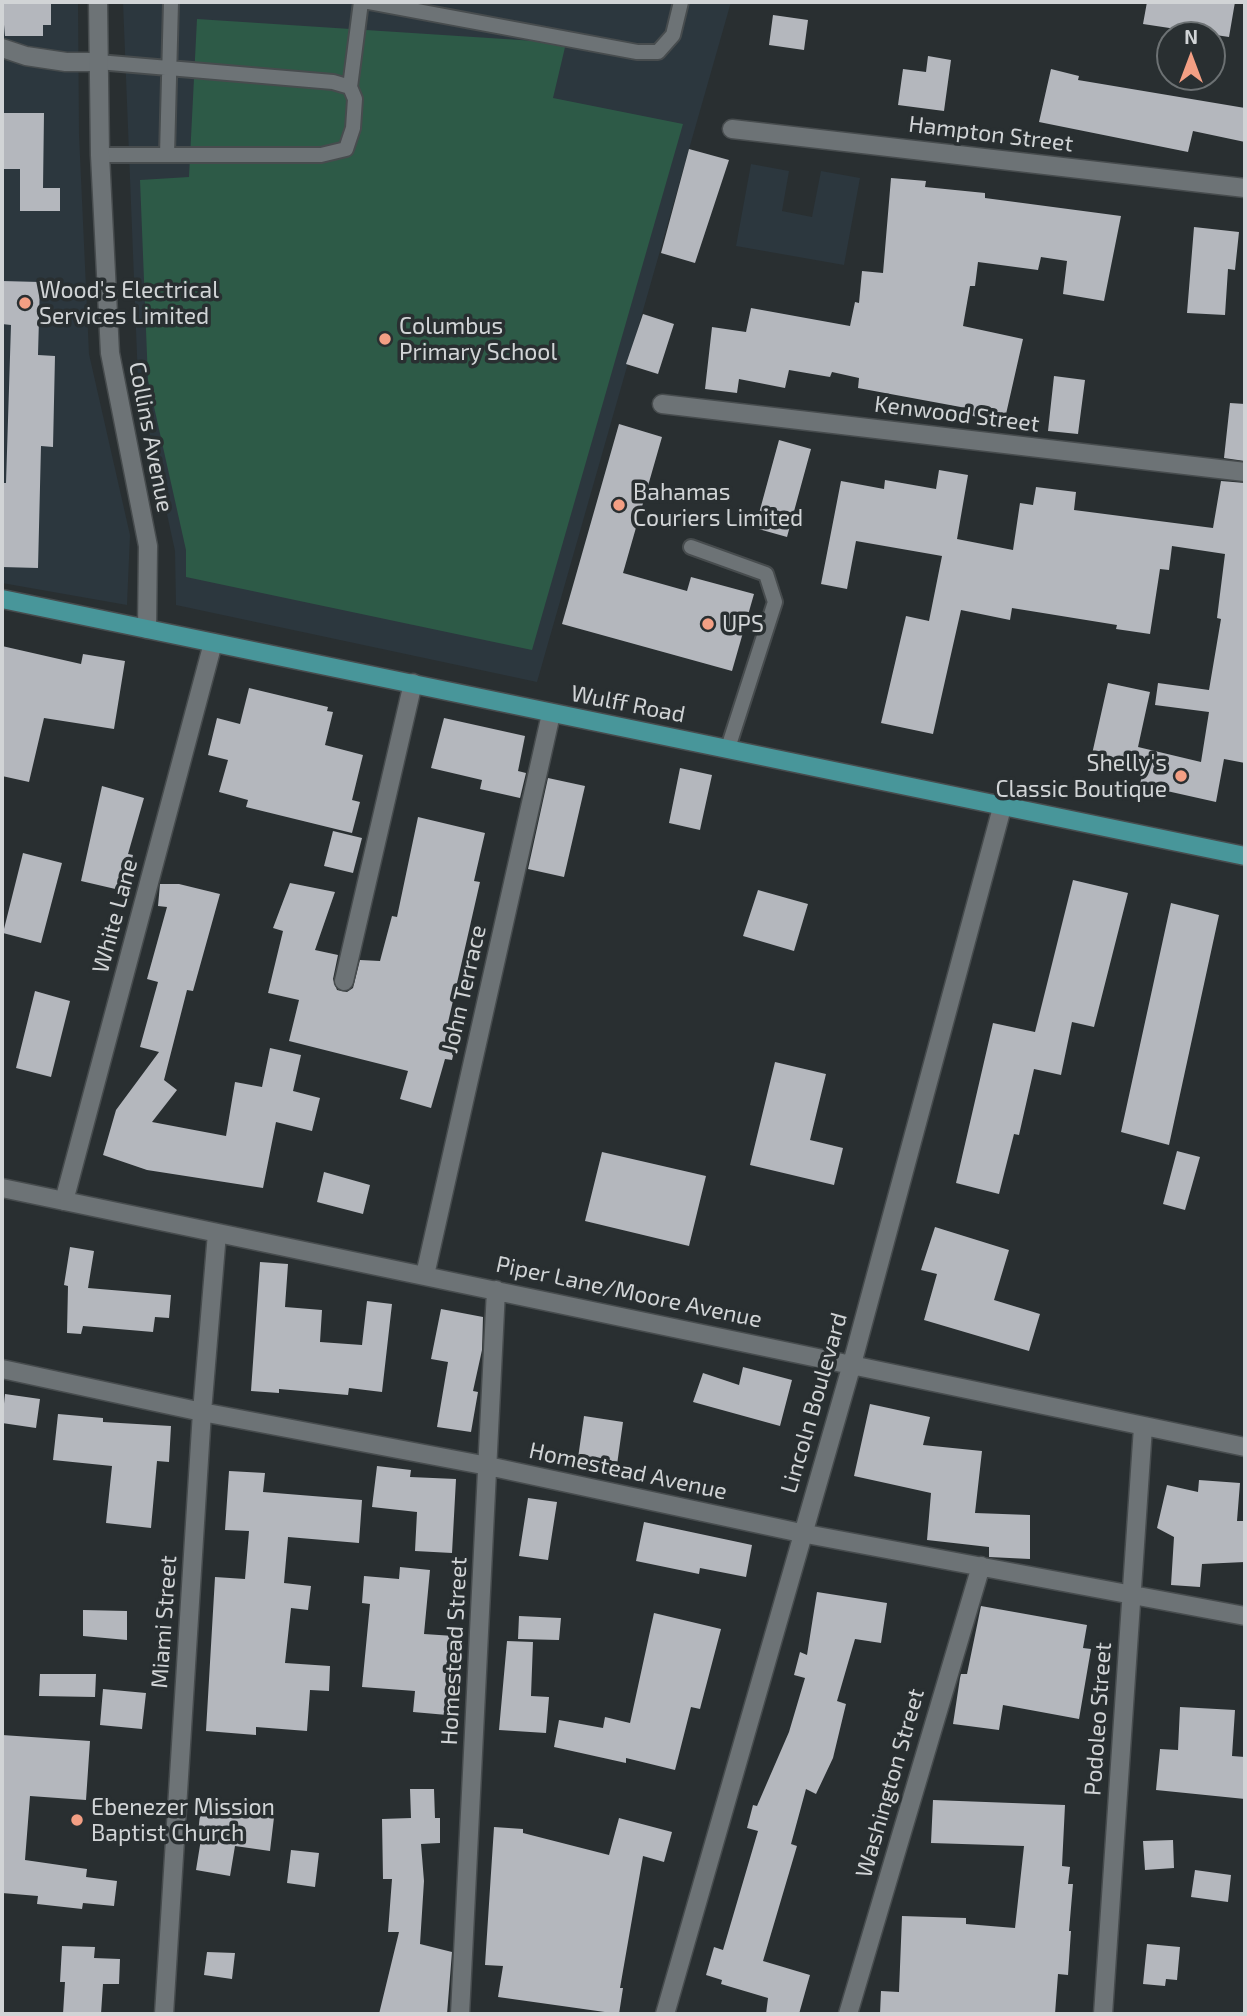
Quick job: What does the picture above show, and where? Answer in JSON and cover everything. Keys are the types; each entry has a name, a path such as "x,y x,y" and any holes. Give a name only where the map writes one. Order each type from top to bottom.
{"main road":[{"name":"Wulff Road","path":"2,599 1245,856"}],"street":[{"name":"Collins Avenue","path":"98,2 100,155 110,353 148,546 147,629"},
{"path":"2,48 26,57 66,62 98,62"},
{"name":"Hampton Street","path":"732,129 1245,188"},
{"name":"Kenwood Street","path":"662,404 1245,472"},
{"name":"White Lane","path":"64,1201 213,643"},
{"path":"344,981 414,683"},
{"name":"John Terrace","path":"425,1275 551,714"},
{"name":"Lincoln Boulevard","path":"665,2014 801,1533 852,1364 1003,804"},
{"name":"Piper Lane/Moore Avenue","path":"2,1188 1245,1447"},
{"name":"Miami Street","path":"164,2014 202,1412 217,1233"},
{"name":"Homestead Street","path":"460,2014 496,1290"},
{"name":"Homestead Avenue","path":"2,1369 202,1412 488,1466 801,1533 1245,1616"},
{"name":"Podoleo Street","path":"1103,2014 1143,1427"},
{"name":"Washington Street","path":"848,2014 981,1566"}],"lane":[{"path":"167,155 171,2"},
{"path":"100,155 321,155 346,149 354,118 355,99 350,87 361,2"},
{"path":"369,2 637,52 658,52 673,36 681,2"},
{"path":"98,62 333,82 350,87"},
{"path":"691,547 766,574 775,602 728,748"}],"shaded area":[{"path":"2,2 78,2 79,134 89,354 130,535 127,605 2,583"},
{"name":"Columbus Primary School","path":"123,2 731,2 537,682 176,605 175,551 138,380"},
{"path":"751,164 789,171 782,211 812,217 821,171 860,178 844,265 736,246"}],"green space":[{"name":"Columbus Primary School","path":"197,19 566,43 553,98 683,124 532,650 186,577 186,550 148,380 140,180 189,177"}],"building":[{"path":"2,2 51,2 51,25 43,25 43,36 5,36"},
{"path":"1147,2 1235,2 1229,37 1226,37 1226,21 1156,21 1156,26 1143,24"},
{"path":"773,15 808,20 804,50 769,45"},
{"path":"928,56 951,60 944,111 898,105 903,69 926,72"},
{"path":"1051,69 1079,76 1078,80 1245,108 1245,142 1193,131 1188,152 1039,122"},
{"path":"2,113 44,113 43,188 60,188 60,211 20,211 20,169 2,169"},
{"path":"689,149 729,160 695,263 661,253"},
{"path":"891,178 926,181 925,187 985,193 985,198 1121,216 1104,301 1063,294 1067,261 1041,257 1038,270 978,262 975,286 970,286 963,326 1023,339 1004,423 964,414 966,408 858,388 859,378 832,372 830,377 789,370 785,388 739,379 737,393 705,389 712,327 746,332 751,308 850,326 855,302 859,303 862,271 883,273"},
{"path":"1194,227 1239,232 1235,270 1228,269 1225,315 1187,313"},
{"path":"2,281 40,282 38,355 55,356 53,447 41,446 38,568 2,567 2,483 6,483 11,325 2,324"},
{"path":"643,314 674,324 658,374 626,364"},
{"path":"1054,376 1085,380 1078,434 1048,431"},
{"path":"1230,403 1245,404 1245,461 1224,458"},
{"name":"Bahamas Couriers Limited","path":"619,424 662,437 623,573 687,591 691,577 754,594 732,671 562,624"},
{"path":"779,440 811,449 787,537 755,528"},
{"path":"939,470 968,475 957,539 1013,550 1020,503 1033,505 1036,487 1076,492 1074,510 1213,528 1221,481 1245,483 1245,763 1224,759 1216,802 1140,785 1142,774 1090,763 1108,683 1150,692 1138,747 1201,762 1209,712 1155,705 1158,683 1209,690 1221,619 1217,618 1225,554 1172,546 1169,570 1160,569 1150,634 1116,629 1117,625 1012,608 1010,620 961,610 933,734 881,723 906,616 929,621 942,556 856,541 847,589 821,584 841,481 884,489 885,480 936,489"},
{"path":"2,646 81,664 83,654 125,661 114,729 44,718 29,782 2,776"},
{"path":"249,688 328,707 327,711 333,712 325,745 363,755 352,800 360,802 352,833 246,807 248,800 219,792 228,760 208,755 217,718 240,724"},
{"path":"444,718 525,736 518,771 526,773 520,798 480,789 482,780 431,768"},
{"path":"680,768 712,775 700,830 669,823"},
{"path":"548,778 585,786 564,877 528,869"},
{"path":"102,786 144,798 128,854 133,855 124,891 81,881"},
{"path":"418,817 485,833 474,881 480,882 447,1027 459,1030 452,1060 445,1059 431,1108 400,1099 408,1071 289,1041 299,1000 268,993 283,931 273,928 290,883 335,892 315,950 338,955 333,979 337,990 347,992 353,988 360,960 380,961 392,916 397,917"},
{"path":"333,831 362,838 353,873 324,866"},
{"path":"23,853 62,863 41,943 3,933"},
{"path":"1073,880 1128,893 1094,1027 1072,1022 1061,1075 1034,1069 1019,1135 1014,1134 999,1194 956,1183 993,1023 1035,1032"},
{"path":"160,884 179,884 220,894 193,991 187,990 164,1080 177,1090 152,1122 226,1136 235,1082 262,1087 270,1048 301,1055 293,1091 320,1098 312,1131 276,1122 263,1188 147,1170 103,1155 116,1110 159,1052 140,1047 158,982 147,979 167,907 158,906"},
{"path":"758,890 808,904 794,951 743,936"},
{"path":"1171,903 1219,915 1169,1145 1121,1132"},
{"path":"35,991 70,1001 51,1077 16,1068"},
{"path":"775,1062 826,1074 810,1140 843,1148 834,1185 750,1165"},
{"path":"1177,1151 1200,1157 1185,1210 1163,1204"},
{"path":"602,1152 706,1176 689,1246 585,1221"},
{"path":"324,1172 370,1185 363,1214 317,1202"},
{"path":"935,1227 1009,1250 994,1300 1040,1314 1029,1351 924,1320 937,1274 921,1270"},
{"path":"70,1247 94,1251 88,1288 171,1295 169,1318 155,1317 153,1332 83,1326 81,1334 67,1333 68,1286 64,1285"},
{"path":"260,1262 288,1264 285,1307 322,1310 320,1342 362,1345 367,1301 392,1304 382,1392 349,1388 348,1395 279,1389 279,1393 251,1391"},
{"path":"441,1309 483,1317 482,1350 473,1391 478,1392 471,1432 437,1427 448,1362 431,1359"},
{"path":"743,1367 792,1380 780,1426 693,1402 703,1373 739,1385"},
{"path":"5,1394 40,1399 36,1428 2,1423"},
{"path":"870,1404 930,1417 923,1445 982,1451 975,1513 1030,1515 1030,1559 989,1557 989,1547 927,1540 931,1493 854,1476"},
{"path":"58,1414 103,1418 103,1422 171,1426 169,1462 157,1461 151,1528 106,1523 112,1466 53,1460"},
{"path":"584,1416 623,1422 616,1472 577,1465"},
{"path":"377,1466 411,1470 410,1477 456,1479 452,1553 415,1551 417,1512 372,1507"},
{"path":"229,1471 265,1473 263,1492 362,1500 359,1543 288,1537 284,1583 311,1586 308,1610 291,1608 285,1663 330,1666 329,1691 310,1690 307,1731 256,1727 256,1735 206,1731 215,1577 245,1579 249,1531 225,1530"},
{"path":"1199,1480 1240,1483 1237,1521 1245,1521 1245,1562 1202,1564 1200,1587 1171,1585 1174,1537 1157,1528 1167,1485 1198,1492"},
{"path":"528,1498 557,1502 548,1560 519,1556"},
{"path":"644,1522 752,1545 746,1577 700,1568 699,1574 636,1561"},
{"path":"400,1567 430,1570 424,1634 454,1636 447,1715 413,1712 415,1691 362,1687 370,1604 362,1603 364,1576 399,1579"},
{"path":"817,1592 887,1603 881,1643 855,1639 837,1701 846,1704 833,1758 816,1794 806,1789 791,1844 797,1846 763,1961 810,1975 799,2014 766,2014 768,1998 721,1984 722,1980 706,1975 714,1947 723,1950 758,1831 747,1828 753,1805 757,1806 789,1732 805,1678 794,1675 800,1652 807,1655"},
{"path":"981,1606 1087,1625 1083,1648 1091,1649 1079,1719 1003,1705 999,1730 953,1724 960,1678 961,1674 967,1674"},
{"path":"83,1610 127,1611 127,1640 83,1636"},
{"path":"654,1613 721,1629 700,1709 691,1707 675,1770 626,1758 626,1763 554,1747 559,1720 603,1728 605,1717 630,1723"},
{"path":"519,1616 561,1618 559,1640 518,1639"},
{"path":"507,1641 533,1642 531,1696 549,1697 546,1733 499,1730"},
{"path":"40,1674 96,1674 95,1697 39,1696"},
{"path":"103,1689 146,1693 142,1729 100,1725"},
{"path":"1180,1707 1235,1710 1232,1756 1245,1757 1245,1799 1156,1790 1160,1749 1178,1750"},
{"path":"2,1735 90,1741 86,1800 30,1796 25,1860 87,1869 86,1877 117,1881 114,1906 83,1903 82,1909 37,1904 38,1896 2,1893"},
{"path":"410,1789 434,1789 435,1818 440,1818 440,1843 421,1844 424,1881 420,1944 452,1952 447,2014 379,2014 399,1932 388,1932 392,1879 383,1879 382,1819 411,1818"},
{"path":"933,1800 1065,1805 1062,1866 1070,1867 1068,1884 1073,1884 1071,1931 1068,1975 1058,1974 1055,2014 880,2014 881,1991 899,1992 902,1916 966,1918 966,1924 1015,1928 1024,1846 931,1843"},
{"path":"241,1805 275,1809 270,1851 235,1846 230,1876 196,1870 202,1833 198,1833 201,1806 241,1811"},
{"path":"619,1818 672,1832 664,1862 643,1856 620,1988 623,1988 619,2014 498,1997 503,1966 485,1965 494,1827 523,1829 523,1833 609,1855"},
{"path":"1173,1840 1174,1868 1145,1870 1143,1841"},
{"path":"291,1850 319,1853 315,1887 287,1883"},
{"path":"1195,1870 1231,1875 1228,1902 1191,1897"},
{"path":"1147,1944 1180,1947 1177,1980 1166,1979 1165,1986 1143,1984"},
{"path":"62,1946 95,1947 94,1958 120,1959 119,1984 103,1984 101,2014 63,2014 65,1982 60,1982"},
{"path":"207,1952 235,1953 232,1979 204,1975"}],"place":[{"name":"Wood's Electrical Services Limited","path":"25,303"},
{"name":"Columbus Primary School","path":"385,339"},
{"name":"Bahamas Couriers Limited","path":"619,505"},
{"name":"UPS","path":"708,624"},
{"name":"Shelly's Classic Boutique","path":"1181,776"},
{"name":"Ebenezer Mission Baptist Church","path":"77,1820"}]}
